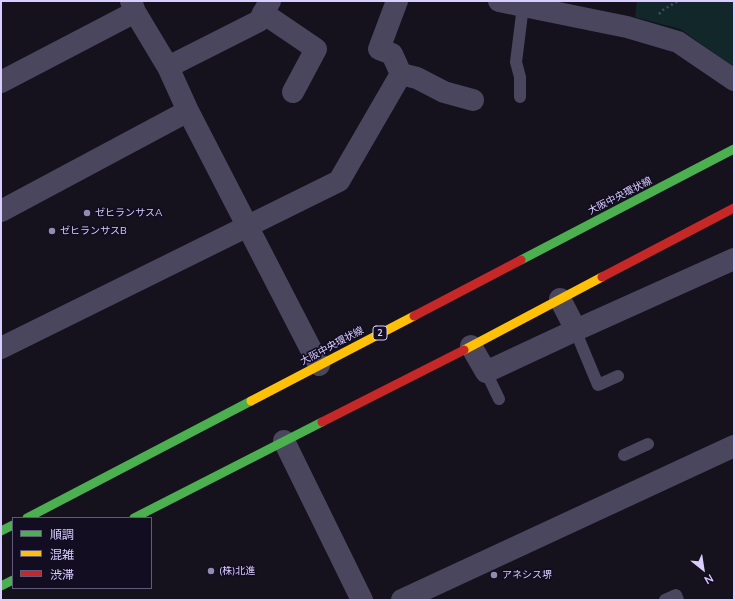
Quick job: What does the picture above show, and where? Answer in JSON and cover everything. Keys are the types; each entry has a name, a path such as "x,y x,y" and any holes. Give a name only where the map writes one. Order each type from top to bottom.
{"main road":[{"name":"大阪中央環状線","path":"29,517 734,149"},
{"path":"136,517 472,346 734,208"},
{"path":"1,532 12,526"},
{"path":"1,586 12,580"}],"street":[{"path":"397,1 379,49 392,54 401,74"},
{"path":"499,1 627,27 678,42 734,80"},
{"path":"1,82 133,7 168,67 188,111 319,365"},
{"path":"168,67 258,21 266,7 316,49 293,92"},
{"path":"401,74 417,78 444,92 473,100"},
{"path":"1,348 247,225 339,181 401,74"},
{"path":"1,211 188,111"},
{"path":"472,346 486,372 734,259"},
{"path":"560,299 576,330"},
{"path":"284,441 362,600"},
{"path":"402,600 734,446"}],"lane":[{"path":"520,97 520,77 516,62 523,6"},
{"path":"576,330 598,385 618,376"},
{"path":"486,372 499,400"},
{"path":"624,455 648,444"},
{"path":"665,600 676,595 678,600"}],"green space":[{"path":"637,1 734,1 734,67 680,29 635,17"}],"traffic: fast":[{"path":"521,260 734,149"},
{"path":"29,517 251,401"},
{"path":"136,517 322,422"},
{"path":"1,531 12,526"},
{"path":"1,586 12,580"}],"traffic: slow":[{"path":"464,350 602,277"},
{"path":"251,401 414,316"}],"traffic: jam":[{"path":"602,277 734,208"},
{"path":"414,316 521,260"},
{"path":"322,422 464,350"}],"place":[{"name":"ゼヒランサスA","path":"87,213"},
{"name":"ゼヒランサスB","path":"52,231"},
{"name":"(株)北進","path":"211,571"},
{"name":"アネシス堺","path":"494,575"}]}
